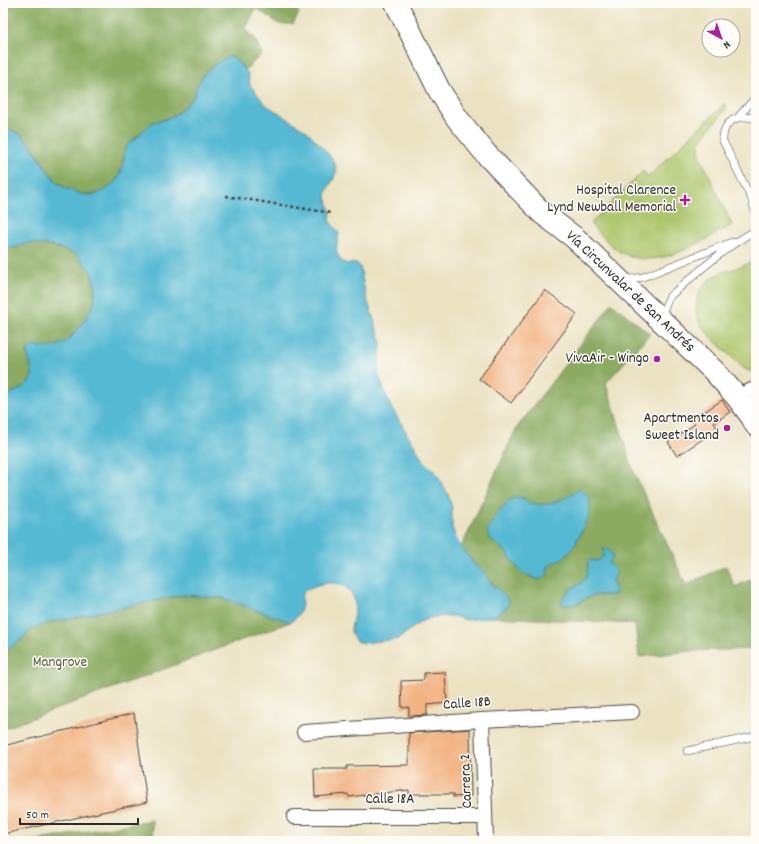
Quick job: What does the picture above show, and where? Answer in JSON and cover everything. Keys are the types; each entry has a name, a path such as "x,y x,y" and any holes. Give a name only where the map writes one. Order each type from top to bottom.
{"highway":[{"name":"Vía Circunvalar de San Andrés","path":"396,3 439,90 457,118 486,154 542,213 575,238 715,372 747,392 752,417 756,425"}],"street":[{"name":"Calle 18B","path":"304,732 632,712"},
{"name":"Carrera 2","path":"482,720 486,841"},
{"name":"Calle 18A","path":"294,817 485,817"}],"lane":[{"path":"756,97 740,116 733,120 724,130 723,142 752,200 756,215"},
{"path":"740,116 749,116 756,119"},
{"path":"660,320 670,296 718,255 756,229"},
{"path":"619,281 642,277 742,238"},
{"path":"687,751 756,736"}],"path":[{"path":"226,196 331,213"}],"green space":[{"path":"3,3 291,3 299,13 293,24 279,24 256,8 245,30 254,37 262,54 245,70 233,57 224,59 207,70 201,78 196,92 184,107 174,115 153,123 130,143 126,149 119,175 111,186 94,194 83,194 63,186 56,180 29,143 21,135 13,131 3,130"},
{"path":"724,104 727,108 702,138 699,145 700,156 732,225 693,246 665,257 650,259 636,258 618,251 590,224 643,171 648,177"},
{"path":"29,243 53,246 76,254 91,272 95,290 94,304 81,326 65,342 49,348 39,347 27,350 32,370 29,382 3,397 3,251"},
{"path":"756,258 756,372 743,368 712,339 699,321 696,307 699,295 706,283 717,275 747,264"},
{"path":"612,303 650,334 606,383 633,470 686,585 726,566 735,587 756,577 756,649 691,651 639,657 635,624 493,617 506,608 508,599 461,548 516,429","holes":["580,489 584,527 575,545 555,563 550,564 547,571 548,575 539,580 520,571 505,551 496,516 507,502 514,499 524,498 529,503 550,504 562,500","612,554 612,558 609,563 616,575 612,581 616,590 608,595 591,596 578,604 571,605 565,595 584,581 587,575 588,561 597,561 604,556"]},
{"name":"Mangrove","path":"183,595 222,598 290,622 3,729 3,653 23,638 31,629 52,622"},
{"path":"152,820 153,841 33,841"}],"water":[{"path":"229,57 233,57 248,73 250,85 266,105 307,131 334,162 337,170 327,190 326,197 331,213 330,219 339,233 336,251 341,261 347,264 357,263 360,267 366,296 381,341 378,374 390,405 424,462 436,473 448,494 452,507 452,528 458,542 473,563 485,573 488,580 508,599 509,604 506,608 493,617 467,620 453,616 433,617 422,621 398,639 363,643 356,641 351,631 355,609 354,598 346,587 335,583 320,584 305,591 302,596 301,610 290,622 222,598 183,595 52,622 31,629 23,638 3,653 3,397 29,382 32,370 27,350 33,346 49,348 57,346 65,342 81,326 94,304 95,290 91,272 76,254 53,246 29,243 3,251 3,130 12,131 21,135 35,152 48,172 62,186 85,195 99,193 109,187 120,174 124,154 128,144 151,123 169,118 179,111 193,97 197,85 207,72 215,65"},
{"path":"580,489 589,497 589,516 572,549 563,558 549,566 547,570 548,575 539,580 520,571 505,551 491,540 487,532 496,516 508,501 519,497 529,503 550,504 562,500"},
{"path":"603,548 613,554 609,563 616,571 616,575 612,581 616,590 615,595 595,595 575,604 561,604 565,595 585,578 588,561 597,561 604,556"}],"building":[{"path":"545,290 577,314 511,403 479,379"},
{"path":"722,400 730,412 714,423 718,429 677,456 668,442 695,424 692,420"},
{"path":"445,672 447,703 427,705 427,715 409,716 409,707 402,708 401,681 424,680 424,673"},
{"path":"134,713 147,802 3,834 3,746"},
{"path":"470,729 471,796 453,797 453,794 409,794 409,790 349,797 348,794 315,797 314,769 347,769 347,766 409,765 409,733"}],"place":[{"name":"Hospital Clarence Lynd Newball Memorial","path":"685,200"},
{"name":"VivaAir - Wingo","path":"657,359"},
{"name":"Apartmentos Sweet Island","path":"727,428"}]}
